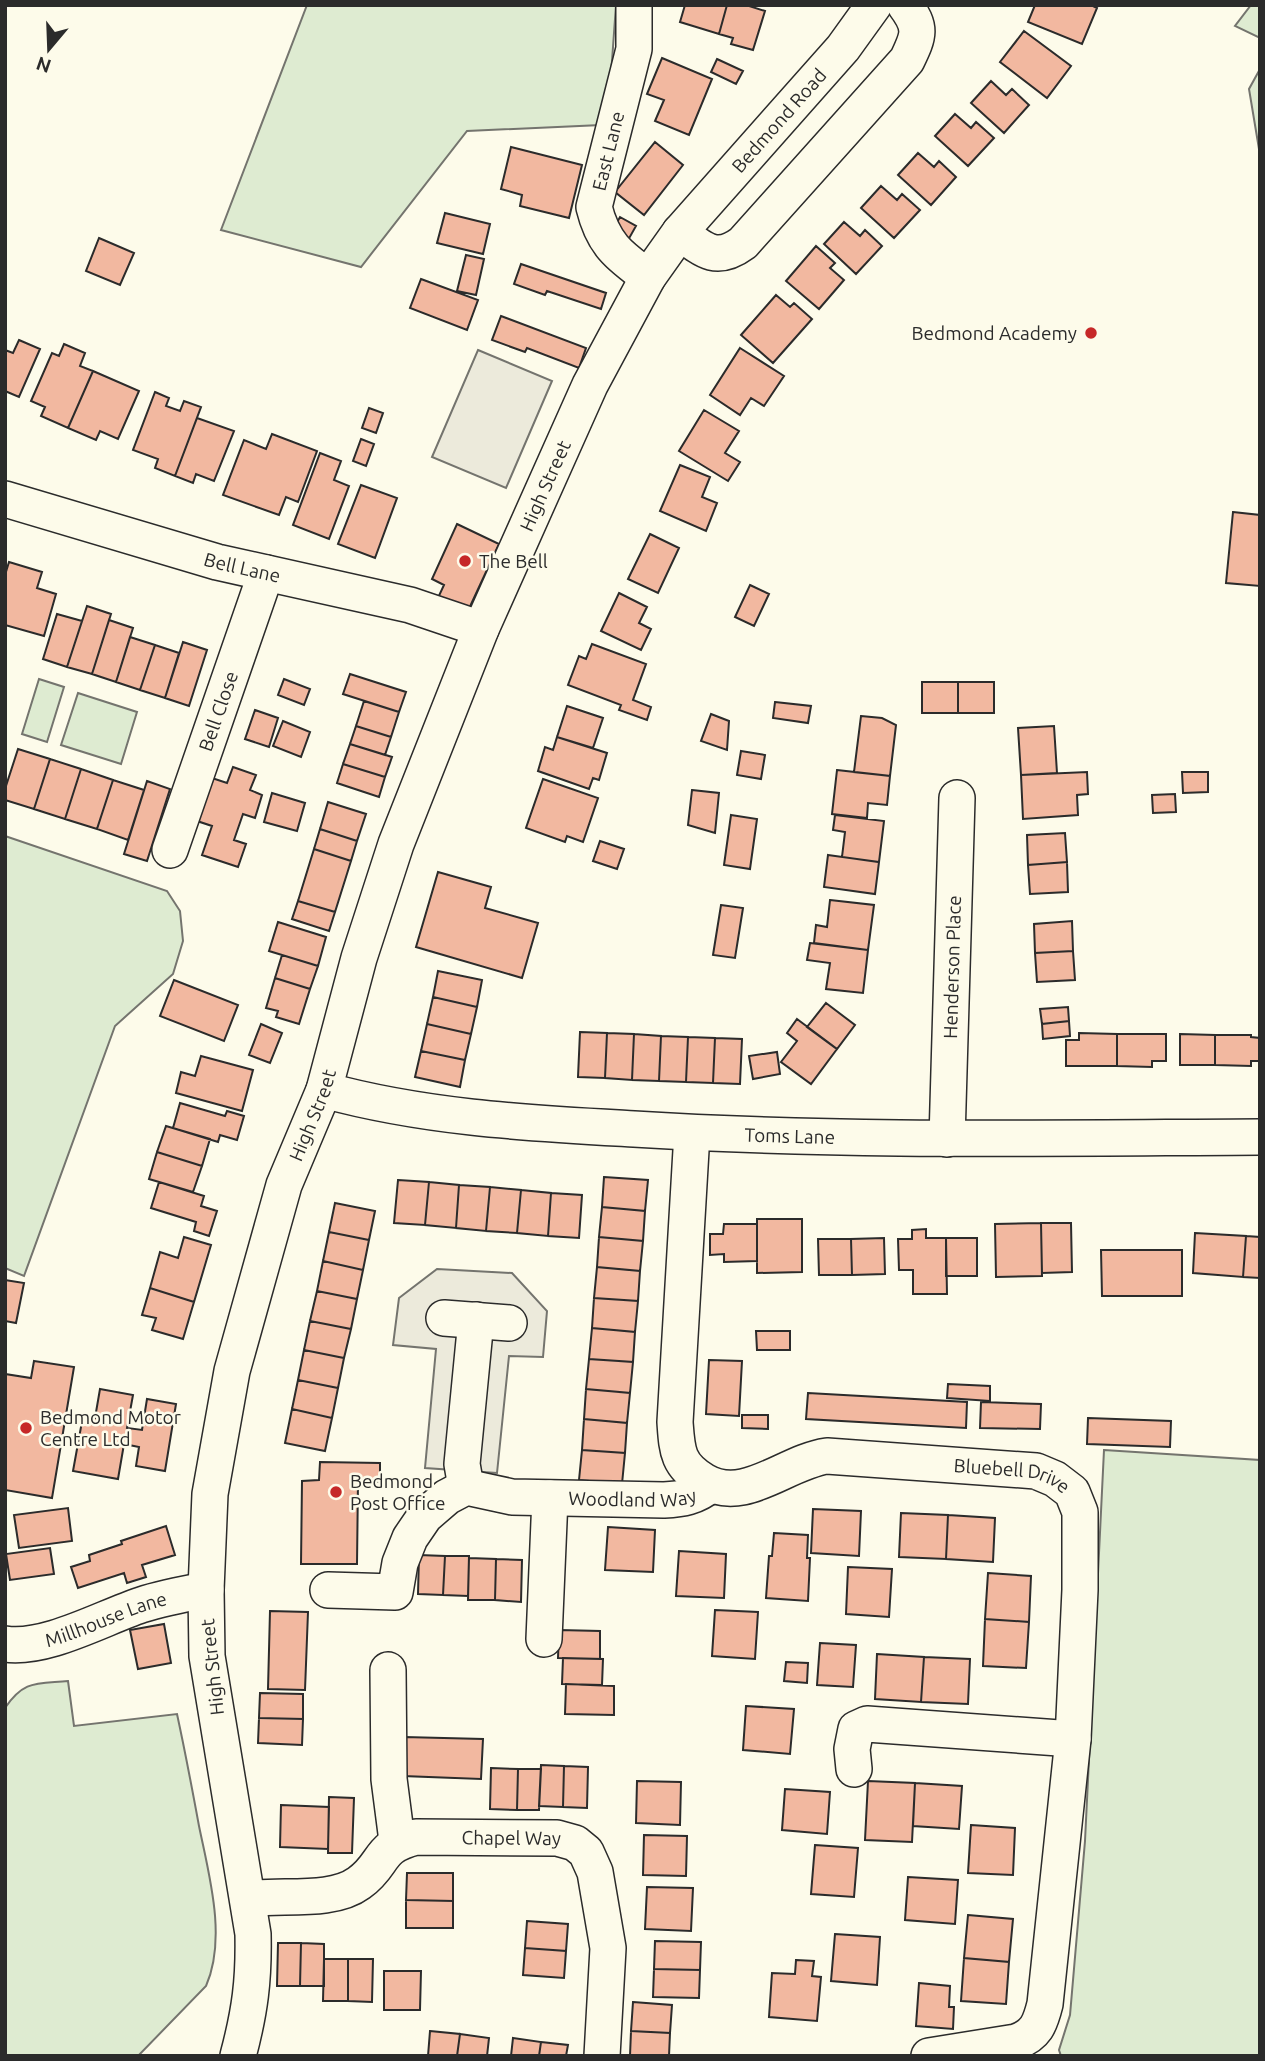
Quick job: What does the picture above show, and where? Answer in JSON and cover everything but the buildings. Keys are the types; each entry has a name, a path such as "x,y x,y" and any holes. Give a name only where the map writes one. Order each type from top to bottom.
{"street":[{"name":"East Lane","path":"634,5 634,49 594,207 599,226 608,243 621,257 649,277"},
{"name":"Bedmond Road","path":"680,232 843,48 874,5"},
{"path":"680,232 712,254 730,252 743,243 907,60 916,40 916,21 905,5"},
{"name":"High Street","path":"238,2056 250,2014 253,1934 207,1656 206,1590 210,1494 232,1371 284,1185 324,1090 359,958 396,845 481,629 590,385 649,277 680,232"},
{"name":"Bell Lane","path":"5,499 218,562 410,605 481,629"},
{"name":"Bell Close","path":"170,850 266,573"},
{"name":"Henderson Place","path":"947,1139 957,798"},
{"name":"Toms Lane","path":"324,1090 366,1102 425,1113 506,1122 692,1133 947,1139 1260,1137"},
{"path":"692,1133 675,1422 676,1448 682,1463 692,1474 710,1485"},
{"path":"328,1590 395,1592 400,1563 410,1538 425,1516 447,1497 466,1487 462,1464 476,1320"},
{"name":"Bluebell Drive","path":"710,1485 740,1489 810,1458 827,1456 1036,1471 1055,1479 1072,1492 1080,1512 1080,1590 1073,1739 1045,2004 1040,2023 1030,2037 1016,2042 929,2056"},
{"name":"Woodland Way","path":"466,1487 512,1497 685,1499 702,1492 710,1485"},
{"name":"Woodland Way","path":"544,1639 551,1498"},
{"name":"Millhouse Lane","path":"5,1644 17,1646 54,1638 144,1604 206,1590"},
{"path":"248,1899 340,1893 359,1883 370,1873 397,1841 389,1779 388,1670"},
{"path":"853,1769 852,1749 856,1729 867,1724 1073,1739"},
{"name":"Chapel Way","path":"397,1841 415,1836 557,1838 575,1843 586,1852 595,1872 608,1948 601,2056"}],"green space":[{"path":"307,5 616,5 611,75 601,125 467,131 361,267 221,230"},
{"path":"1251,5 1260,5 1260,38 1235,26"},
{"path":"1260,69 1260,155 1249,89"},
{"path":"39,679 64,687 47,742 22,734"},
{"path":"78,693 137,712 121,764 61,745"},
{"path":"5,836 167,891 180,911 183,941 173,974 115,1026 24,1276 5,1268"},
{"path":"1104,1450 1260,1460 1260,2056 1061,2056 1059,2050 1070,2015 1085,1841"},
{"path":"68,1681 74,1726 177,1714 211,1886 216,1927 215,1948 206,1986 138,2056 5,2056 5,1708 18,1692 32,1685"}],"shaded area":[{"path":"478,350 552,381 506,488 432,457"},
{"path":"437,1269 512,1273 547,1311 543,1357 509,1356 497,1473 425,1468 436,1349 393,1345 399,1298"}],"place":[{"name":"Bedmond Academy","path":"1091,333"},
{"name":"The Bell","path":"465,561"},
{"name":"Bedmond Motor Centre Ltd","path":"26,1428"},
{"name":"Bedmond Post Office","path":"336,1492"}]}
